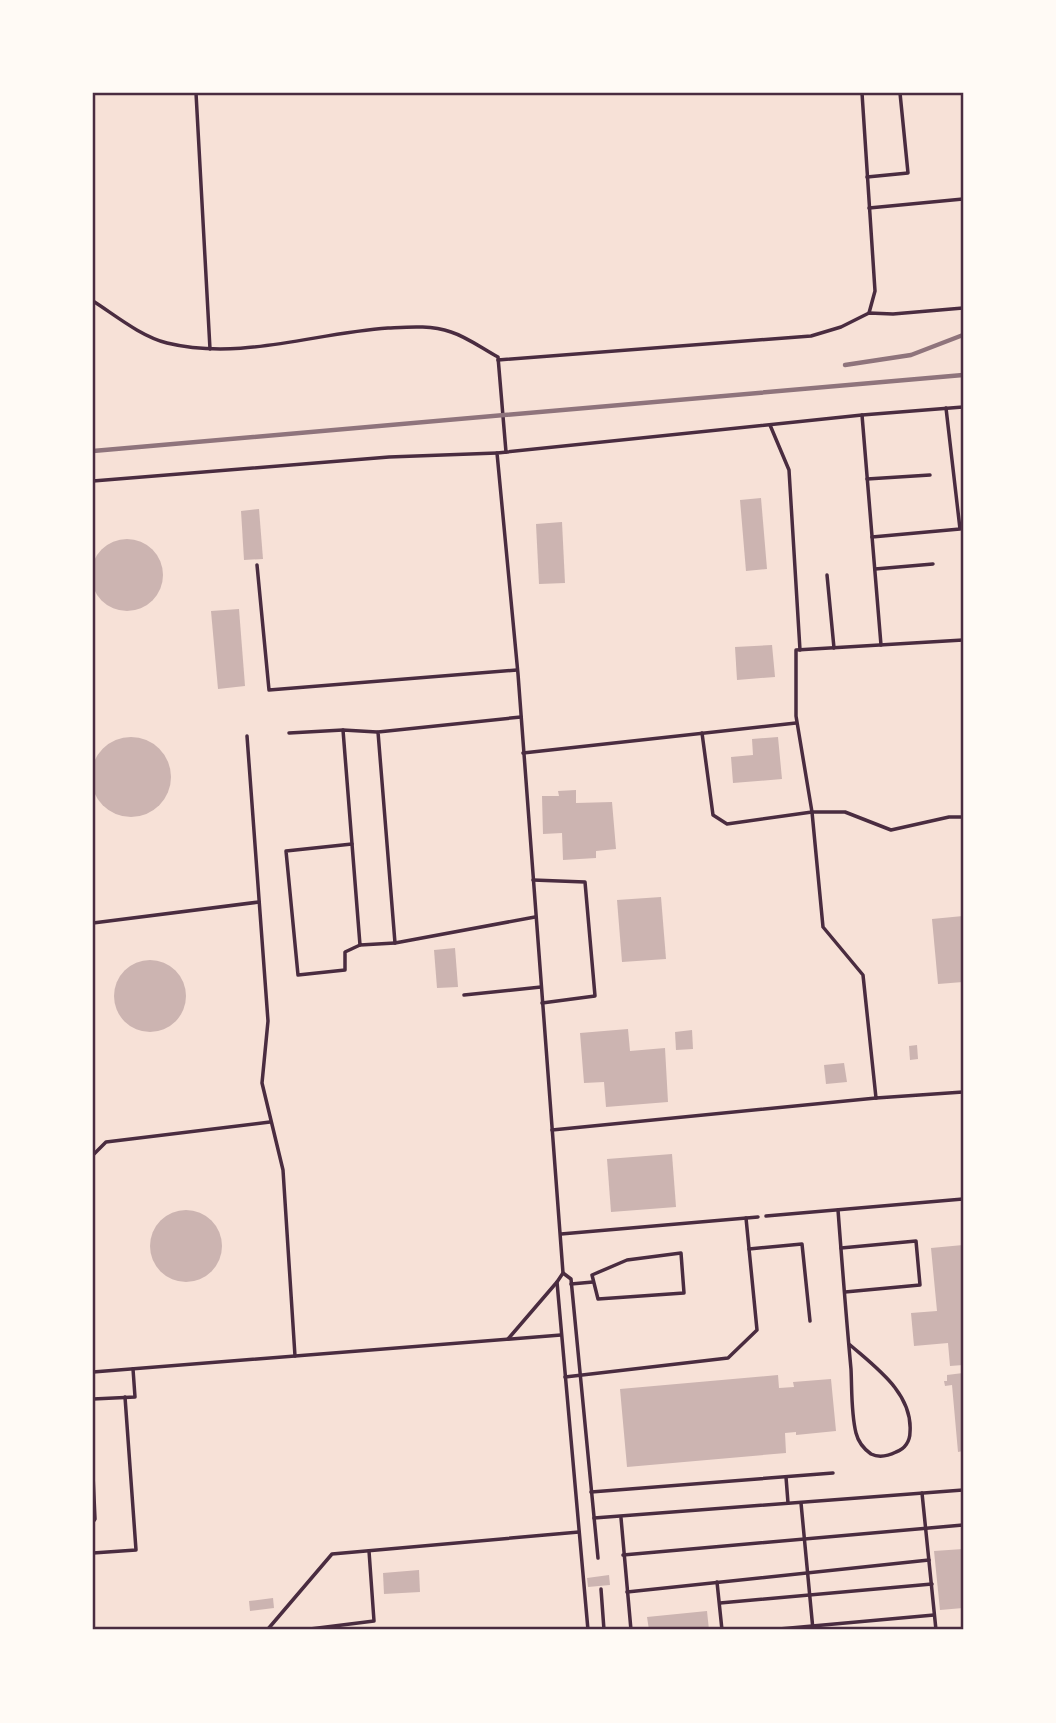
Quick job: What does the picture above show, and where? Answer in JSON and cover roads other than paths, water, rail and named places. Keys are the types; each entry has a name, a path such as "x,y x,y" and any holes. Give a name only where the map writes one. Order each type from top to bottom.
{"lane":[{"path":"196,93 210,349"},
{"path":"862,93 875,290 869,313"},
{"path":"867,177 908,173 900,93"},
{"path":"869,208 963,199"},
{"path":"93,301 163,342 210,349 242,350 358,330 422,326 451,332 498,357 506,452"},
{"path":"498,360 811,336 841,327 869,313 893,314 963,308"},
{"path":"93,481 389,457 497,453 963,407"},
{"path":"872,537 960,529 946,408"},
{"path":"862,415 881,645"},
{"path":"770,425 789,470 800,650"},
{"path":"497,453 521,717 563,1273 508,1339"},
{"path":"867,479 930,475"},
{"path":"875,569 933,564"},
{"path":"257,565 270,690 517,670"},
{"path":"827,575 834,648"},
{"path":"876,1098 863,975 823,927 812,812 797,723 796,650 963,640"},
{"path":"289,733 343,730 378,732 521,717"},
{"path":"523,753 797,723"},
{"path":"343,730 360,945"},
{"path":"378,732 395,943"},
{"path":"702,733 713,815 727,824 812,812 845,812 891,830 949,817 963,817"},
{"path":"247,736 268,1021 262,1083 283,1170 295,1356"},
{"path":"352,844 286,851 298,975 345,970 345,952 360,945 395,943 536,917"},
{"path":"533,880 585,882 595,996 542,1003"},
{"path":"93,923 259,902"},
{"path":"464,995 541,987"},
{"path":"552,1130 963,1092"},
{"path":"93,1155 106,1142 270,1122"},
{"path":"766,1216 963,1199"},
{"path":"838,1210 856,1433 864,1448 874,1456 888,1456 903,1449 910,1437 911,1419 890,1380 849,1344"},
{"path":"560,1234 758,1217"},
{"path":"565,1377 728,1358 757,1330 746,1218"},
{"path":"841,1248 916,1241 920,1285 845,1292"},
{"path":"749,1249 802,1244 810,1321"},
{"path":"681,1253 684,1293 598,1298 593,1282 592,1275 627,1260 681,1253"},
{"path":"563,1273 570,1279 571,1284 598,1558"},
{"path":"556,1282 588,1630"},
{"path":"571,1284 593,1282"},
{"path":"93,1372 561,1335"},
{"path":"93,1399 135,1396 133,1369"},
{"path":"93,1553 136,1550 125,1397"},
{"path":"591,1492 833,1473"},
{"path":"93,1475 93,1522"},
{"path":"786,1477 788,1504"},
{"path":"594,1518 963,1490"},
{"path":"922,1493 936,1630"},
{"path":"801,1503 813,1628"},
{"path":"621,1518 631,1630"},
{"path":"623,1555 963,1525"},
{"path":"259,1630 268,1630 332,1554 579,1532"},
{"path":"302,1630 374,1621 369,1551"},
{"path":"627,1592 929,1560"},
{"path":"717,1582 722,1630"},
{"path":"720,1603 932,1584"},
{"path":"601,1588 604,1630"},
{"path":"768,1630 934,1615"}],"railway":[{"path":"845,365 911,355 963,335"},
{"path":"93,451 963,375"}]}
